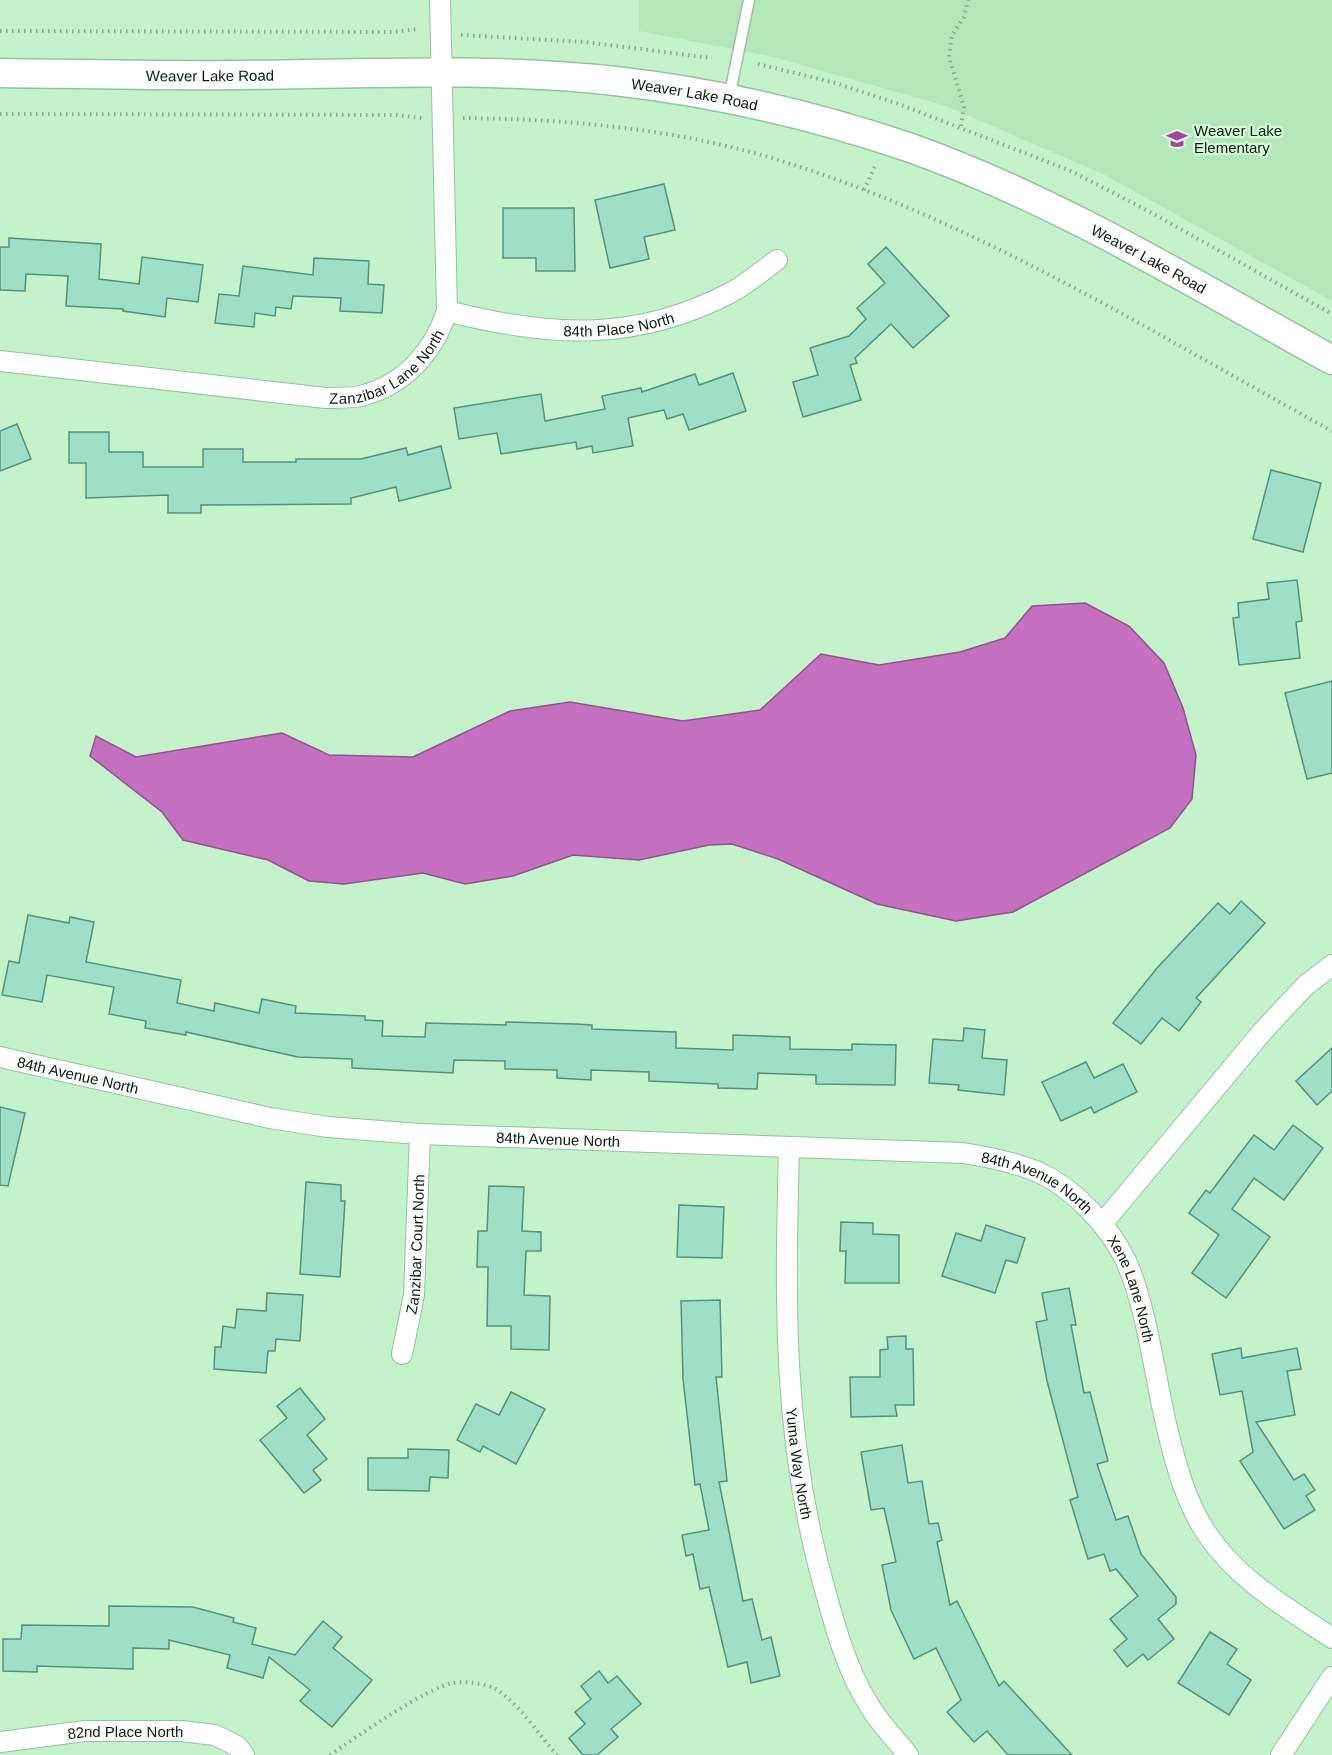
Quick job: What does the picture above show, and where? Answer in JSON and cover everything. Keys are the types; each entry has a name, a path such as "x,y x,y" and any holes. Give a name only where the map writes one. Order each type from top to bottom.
{"main road":[{"name":"Weaver Lake Road","path":"0,73 230,75 441,73 616,81 729,98 837,125 976,173 1112,238 1332,360"}],"street":[{"name":"Zanzibar Lane North","path":"0,361 326,398 362,396 392,384 413,367 430,348 441,329 447,311 440,0"},
{"name":"84th Place North","path":"447,311 500,325 559,332 619,329 679,315 733,291 777,260"},
{"name":"Xene Lane North","path":"1332,965 1305,986 1263,1031 1102,1224 1125,1261 1138,1299 1174,1457 1187,1497 1207,1534 1237,1571 1332,1638"},
{"name":"84th Avenue North","path":"0,1057 270,1118 328,1127 420,1134 963,1153 999,1160 1039,1173 1072,1194 1102,1224"},
{"name":"Zanzibar Court North","path":"402,1354 414,1295 420,1134"},
{"name":"Yuma Way North","path":"789,1148 786,1288 788,1369 795,1445 810,1527 820,1571 848,1663 869,1706 908,1755"},
{"path":"1281,1755 1332,1677"},
{"name":"82nd Place North","path":"0,1742 85,1731 181,1731 215,1735 237,1746 244,1755"}],"lane":[{"path":"729,98 749,0"}],"path":[{"path":"961,126 964,107 949,57 952,35 964,17 968,0"},
{"path":"0,31 394,32 418,29"},
{"path":"460,35 585,42 712,58"},
{"path":"758,64 835,83 896,103 961,126 1098,184 1332,314"},
{"path":"893,112 896,103"},
{"path":"0,114 384,115 534,119 612,126 671,135 764,156 864,190 1033,267 1332,431"},
{"path":"864,190 875,166"},
{"path":"330,1755 421,1698 452,1683 479,1684 494,1688 508,1699 557,1755"}],"shaded area":[{"name":"Weaver Lake Elementary","path":"639,0 1332,0 1332,301 1103,174 943,105 773,57 639,31"},
{"path":"1085,603 1129,626 1164,663 1183,708 1196,755 1192,799 1170,828 1013,912 956,921 877,904 778,859 732,844 709,845 639,860 573,855 513,876 465,884 423,873 344,884 309,881 268,860 183,840 162,812 90,756 96,736 136,757 282,733 329,755 413,757 510,711 570,702 683,721 760,710 821,654 879,665 960,652 1005,638 1032,606"}],"building":[{"path":"664,184 675,230 644,237 649,259 610,268 595,200"},
{"path":"503,208 574,208 575,271 536,271 536,258 503,258"},
{"path":"9,238 101,244 99,279 139,284 142,257 203,265 198,302 167,298 165,317 123,311 123,309 66,306 68,276 26,274 25,291 0,290 0,247 9,247"},
{"path":"886,247 949,316 913,348 891,324 855,358 857,363 850,365 861,400 803,417 793,382 818,375 810,348 849,336 866,319 857,308 885,283 868,264"},
{"path":"314,258 369,261 368,284 384,285 382,313 340,311 341,298 293,296 291,309 276,307 275,316 255,313 254,327 215,323 219,294 239,296 243,266 313,275"},
{"path":"733,373 746,411 689,430 683,414 667,419 664,410 628,418 633,446 593,453 592,446 577,449 576,442 501,454 497,433 459,439 454,408 541,394 545,421 605,409 602,396 641,388 642,392 695,374 699,385"},
{"path":"17,424 31,459 0,471 0,431"},
{"path":"69,432 109,432 109,452 143,452 143,467 203,467 203,449 243,449 243,462 296,462 296,459 361,459 406,448 408,455 441,446 451,488 399,501 396,487 351,498 351,504 201,505 201,513 168,513 168,495 86,498 86,463 69,463"},
{"path":"1271,470 1321,483 1303,552 1253,539"},
{"path":"1297,580 1302,621 1296,622 1300,658 1239,665 1233,618 1239,617 1238,603 1269,599 1267,583"},
{"path":"1332,681 1332,773 1307,779 1285,693"},
{"path":"1241,901 1265,923 1196,998 1201,1002 1179,1031 1162,1018 1141,1044 1113,1023 1157,968 1218,903 1230,914"},
{"path":"28,915 69,923 70,917 94,922 86,962 181,980 177,1003 214,1011 215,1003 259,1013 262,999 296,1006 295,1013 365,1016 365,1020 383,1021 382,1036 425,1037 426,1023 506,1025 506,1022 592,1025 592,1029 676,1032 676,1048 733,1050 733,1035 790,1037 790,1049 852,1050 852,1044 896,1045 895,1085 816,1084 816,1075 758,1073 757,1089 718,1088 718,1084 649,1081 649,1072 591,1070 591,1080 557,1078 557,1070 505,1069 505,1061 454,1060 453,1073 352,1068 352,1059 298,1057 186,1032 186,1035 145,1028 146,1021 109,1014 114,987 47,975 42,1002 2,995 9,961 19,963"},
{"path":"964,1028 985,1030 982,1058 1007,1060 1004,1095 958,1090 959,1085 929,1083 933,1039 963,1041"},
{"path":"1332,1048 1332,1091 1317,1105 1296,1081"},
{"path":"1086,1062 1094,1078 1123,1064 1137,1092 1094,1113 1091,1107 1061,1121 1042,1082"},
{"path":"0,1107 25,1113 8,1186 0,1185"},
{"path":"1293,1125 1323,1148 1284,1200 1254,1178 1232,1209 1270,1237 1226,1298 1192,1273 1219,1235 1189,1213 1206,1190 1210,1193 1254,1135 1274,1150"},
{"path":"306,1182 341,1185 341,1201 345,1201 340,1277 300,1274"},
{"path":"489,1186 524,1187 522,1231 541,1232 541,1251 526,1251 524,1295 550,1296 549,1350 511,1349 511,1326 487,1326 488,1267 477,1267 478,1231 487,1231"},
{"path":"679,1205 724,1207 722,1258 677,1257"},
{"path":"841,1222 873,1223 873,1234 899,1235 899,1283 845,1283 846,1251 840,1251"},
{"path":"986,1225 1025,1238 1017,1263 1006,1260 995,1293 942,1276 956,1233 981,1241"},
{"path":"1069,1288 1076,1325 1071,1325 1084,1393 1090,1392 1108,1461 1097,1464 1116,1520 1128,1516 1141,1554 1176,1597 1176,1604 1158,1619 1174,1639 1148,1660 1143,1654 1127,1667 1114,1650 1127,1639 1110,1619 1138,1596 1116,1569 1110,1571 1104,1554 1088,1559 1070,1500 1078,1497 1047,1381 1036,1322 1047,1320 1042,1293"},
{"path":"267,1293 303,1295 300,1341 276,1339 275,1351 268,1351 266,1373 214,1369 215,1347 221,1347 223,1326 235,1328 237,1309 266,1311"},
{"path":"720,1300 722,1377 716,1377 727,1481 719,1482 743,1601 752,1599 762,1640 771,1637 780,1676 751,1683 747,1662 728,1667 709,1587 700,1589 693,1554 686,1556 682,1535 709,1530 700,1484 695,1485 683,1379 681,1301"},
{"path":"906,1336 906,1349 913,1349 914,1405 895,1405 897,1416 851,1417 850,1377 880,1377 880,1350 888,1349 887,1337"},
{"path":"1241,1348 1242,1358 1297,1348 1301,1369 1287,1371 1295,1415 1256,1422 1294,1480 1304,1474 1315,1490 1306,1496 1315,1510 1284,1529 1240,1461 1253,1452 1242,1391 1220,1395 1212,1354"},
{"path":"300,1388 325,1419 307,1435 327,1459 313,1470 321,1480 304,1493 260,1440 287,1418 277,1406"},
{"path":"511,1392 545,1409 516,1464 483,1446 480,1452 457,1440 476,1404 499,1415"},
{"path":"902,1445 908,1483 922,1481 929,1524 938,1523 942,1540 937,1542 950,1605 957,1601 999,1686 1004,1681 1072,1755 1008,1755 987,1731 974,1742 947,1712 961,1700 936,1648 914,1659 891,1610 882,1565 896,1562 884,1508 871,1510 861,1452"},
{"path":"408,1449 449,1450 448,1478 430,1477 429,1491 368,1490 368,1458 408,1458"},
{"path":"109,1606 193,1607 234,1618 233,1622 256,1628 252,1644 295,1655 323,1621 342,1637 333,1648 372,1680 332,1727 300,1701 310,1690 269,1657 263,1678 227,1668 230,1655 169,1640 169,1649 133,1648 133,1669 37,1666 37,1672 3,1671 3,1639 21,1639 22,1625 109,1626"},
{"path":"1210,1632 1237,1649 1227,1664 1251,1680 1229,1715 1178,1683"},
{"path":"599,1671 608,1683 617,1676 641,1704 611,1729 618,1737 597,1755 583,1755 569,1738 585,1724 575,1712 591,1699 581,1686"}],"place":[{"name":"Weaver Lake Elementary","path":"1177,139"}]}
